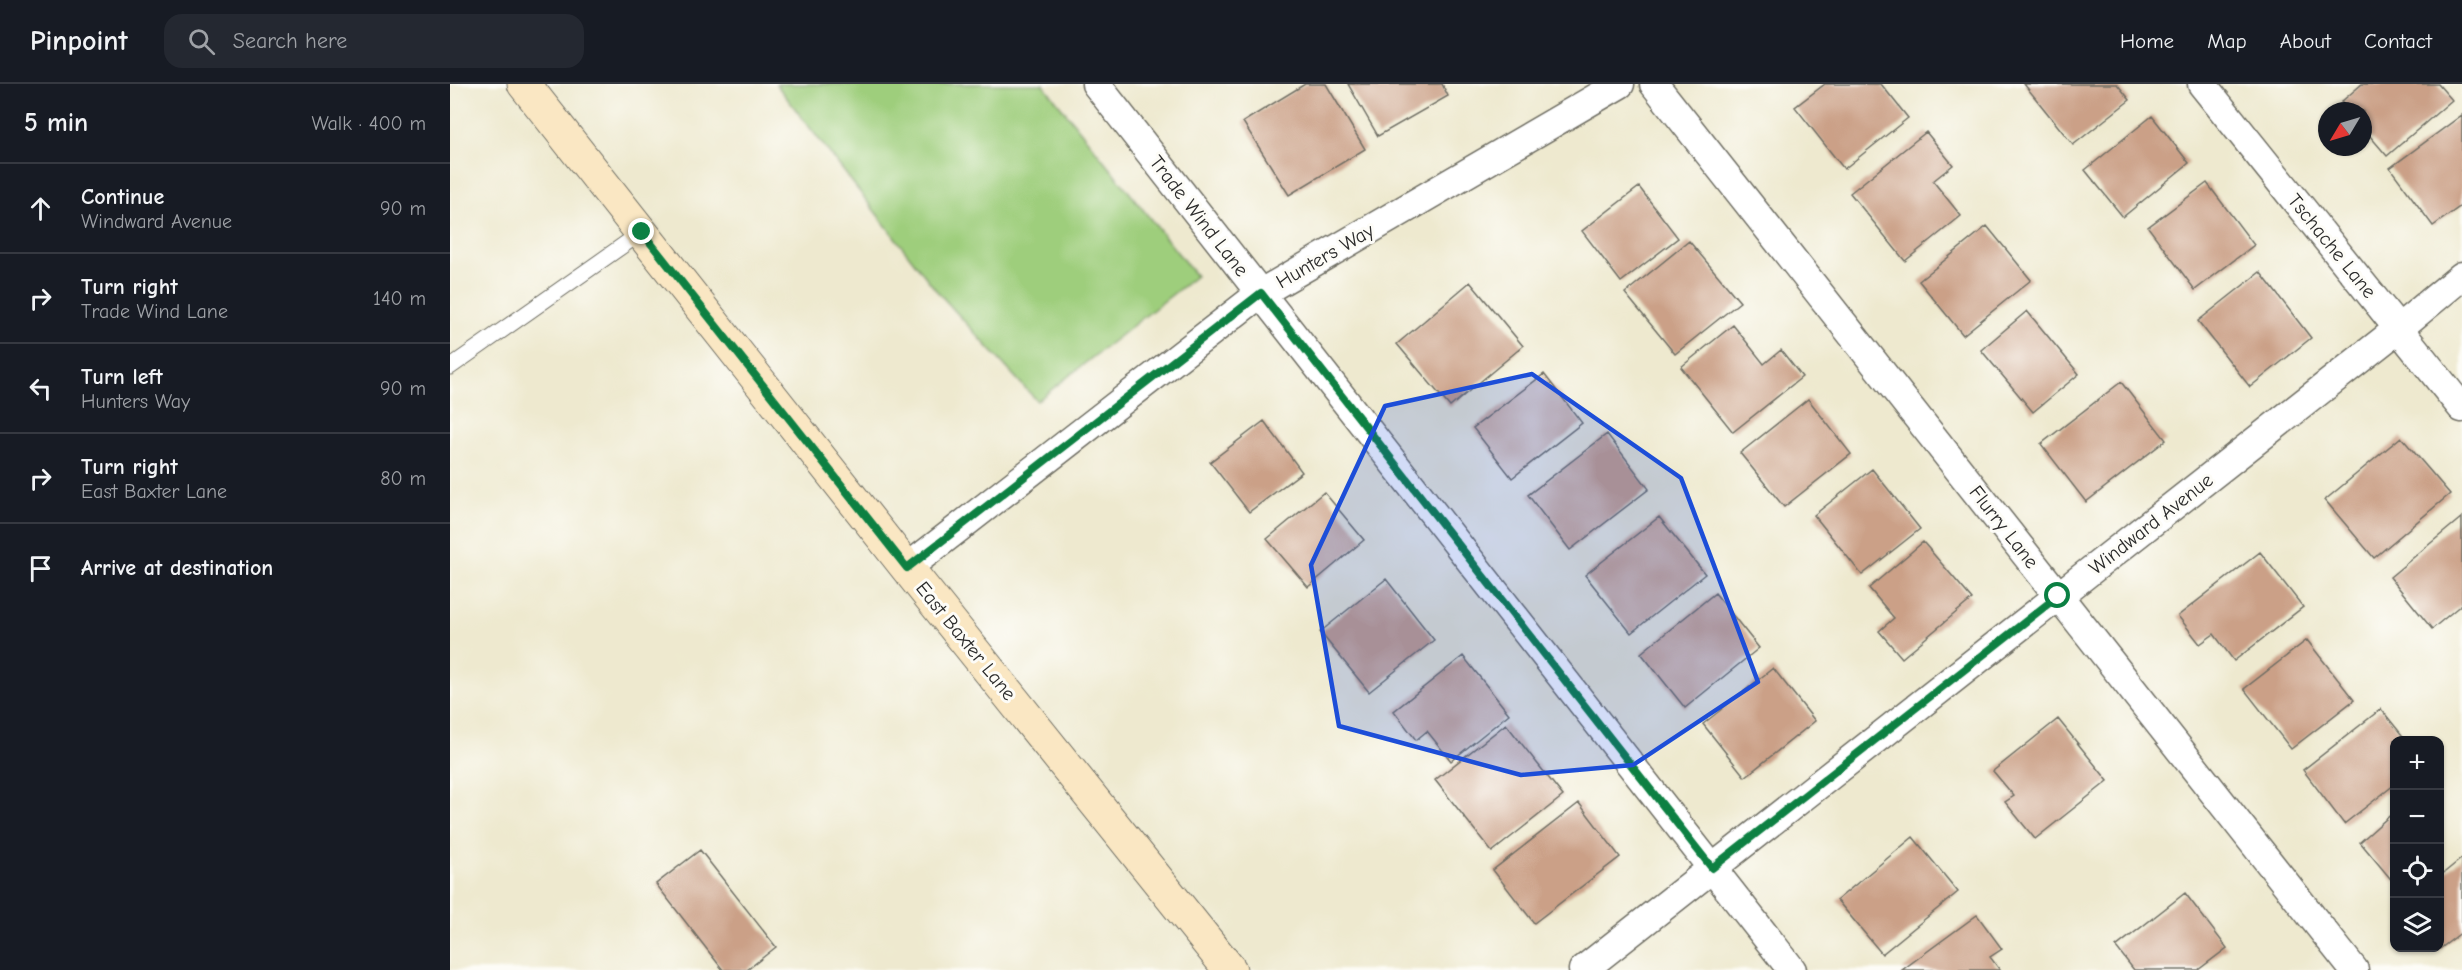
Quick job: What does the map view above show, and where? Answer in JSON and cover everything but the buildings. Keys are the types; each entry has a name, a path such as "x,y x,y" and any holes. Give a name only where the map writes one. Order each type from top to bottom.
{"main road":[{"name":"East Baxter Lane","path":"524,84 907,568 1230,970"}],"street":[{"name":"Trade Wind Lane","path":"1096,84 1792,970"},
{"name":"Hunters Way","path":"907,568 1261,293 1620,84"},
{"name":"Flurry Lane","path":"1654,84 2354,970"},
{"name":"Tschache Lane","path":"2202,84 2462,408"},
{"name":"Windward Avenue","path":"1583,970 2398,329 2462,276"}],"lane":[{"path":"450,367 642,232"}],"highlighted area":[{"path":"1532,374 1681,478 1758,682 1633,765 1521,775 1339,726 1311,565 1385,406"}],"green space":[{"path":"776,84 1043,84 1196,276 1037,401 935,289"}],"route":[{"path":"642,232 907,568 1261,293 1712,868 2058,596"}]}
